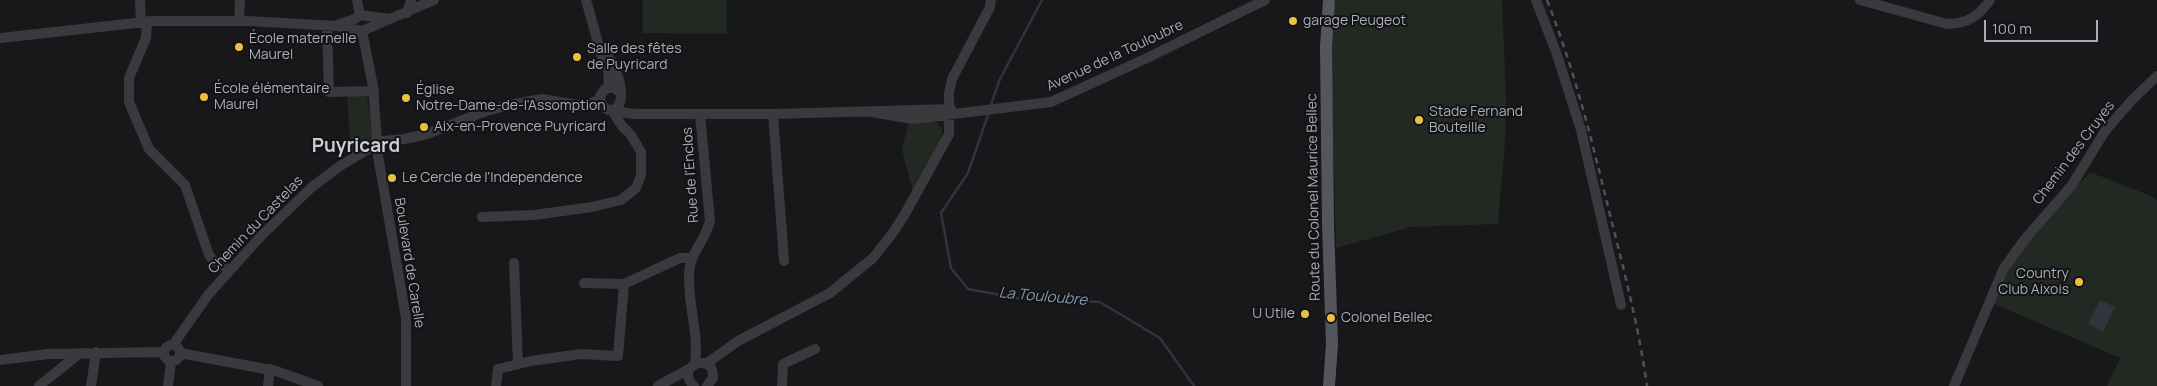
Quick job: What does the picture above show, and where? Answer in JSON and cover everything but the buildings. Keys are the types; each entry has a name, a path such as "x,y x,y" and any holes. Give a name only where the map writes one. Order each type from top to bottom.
{"main road":[{"name":"Route du Colonel Maurice Bellec","path":"1327,3 1326,144 1332,344 1329,386"}],"street":[{"path":"140,0 146,38 129,78 129,102 148,149 185,185 209,255 214,261 230,270"},
{"path":"239,21 240,0"},
{"name":"Boulevard de Carelle","path":"357,0 374,91 378,156 406,318 406,386"},
{"path":"407,13 411,0"},
{"path":"0,38 144,22 239,21 332,26 391,19 434,0"},
{"path":"586,0 600,49 608,67 609,87"},
{"path":"658,386 718,357 738,341 830,293 873,258 906,214 949,134 952,79 990,7 991,0"},
{"name":"Avenue de la Touloubre","path":"618,104 621,112 634,114 773,114 999,110 1051,102 1145,59 1265,0"},
{"path":"1536,0 1556,52 1581,130 1621,305"},
{"path":"1860,0 1953,24 1970,21 1984,9 1990,0"},
{"path":"332,26 329,92 374,91"},
{"path":"482,217 534,215 592,207 621,200 636,188 642,175 641,152 631,135 622,126 614,65 600,49"},
{"name":"Chemin des Cruyes","path":"1954,386 2004,268 2025,239 2072,185 2105,131 2132,100 2157,76"},
{"path":"609,87 601,92 600,100 604,108 618,104"},
{"path":"609,87 618,90 618,104"},
{"path":"378,145 382,141 405,139 427,134 486,111 514,104 542,99 583,106 600,100"},
{"name":"Rue de l'Enclos","path":"692,385 688,376 701,366 697,350 689,274 692,258 706,235 710,221 700,114"},
{"path":"773,114 784,261"},
{"name":"Chemin du Castelas","path":"176,349 208,295 312,187 340,166 378,145"},
{"path":"584,284 624,284 680,258 692,258"},
{"path":"514,263 518,364"},
{"path":"496,386 498,369 518,364 582,354 618,356 624,284"},
{"path":"163,352 166,347 176,349 270,370 318,386"},
{"path":"171,362 176,360 176,349"},
{"path":"782,386 783,364 815,350"},
{"path":"91,386 96,352"},
{"path":"0,360 48,354 163,352"},
{"path":"163,352 166,359 171,362"},
{"path":"39,386 80,353"},
{"path":"168,386 171,362"},
{"path":"701,366 713,378 707,386"},
{"path":"268,386 270,370"},
{"path":"669,380 692,385"}],"shaded area":[{"path":"643,0 727,0 727,34 643,33"},
{"name":"Stade Fernand Bouteille","path":"1336,0 1502,0 1506,99 1505,141 1498,224 1411,227 1336,248 1330,15"},
{"path":"367,94 373,147 351,155 347,96"},
{"path":"933,121 938,123 942,130 941,138 913,191 902,150 909,122"},
{"name":"Country Club Aixois","path":"2090,172 2151,196 2157,201 2157,386 2107,386 2120,358 1992,303 2009,267 2028,240"},
{"path":"2100,300 2115,307 2103,332 2088,324"}],"waterway":[{"name":"La Touloubre","path":"990,107 1000,79 1042,0"},
{"name":"La Touloubre","path":"989,112 968,173 941,213 951,268 968,289 1022,299 1100,302 1160,338 1194,386"}],"railway":[{"path":"1547,0 1575,81 1590,136 1631,302 1647,386"}],"place":[{"name":"garage Peugeot","path":"1293,21"},
{"name":"École maternelle Maurel","path":"239,47"},
{"name":"Salle des fêtes de Puyricard","path":"577,57"},
{"name":"École élémentaire Maurel","path":"204,97"},
{"name":"Église Notre-Dame-de-l'Assomption","path":"406,98"},
{"name":"Stade Fernand Bouteille","path":"1419,120"},
{"name":"Aix-en-Provence Puyricard","path":"424,127"},
{"name":"Le Cercle de l'Independence","path":"392,178"},
{"name":"Country Club Aixois","path":"2079,282"},
{"name":"U Utile","path":"1305,314"},
{"name":"Colonel Bellec","path":"1331,318"}],"district":[{"name":"Puyricard","path":"356,147"}]}
